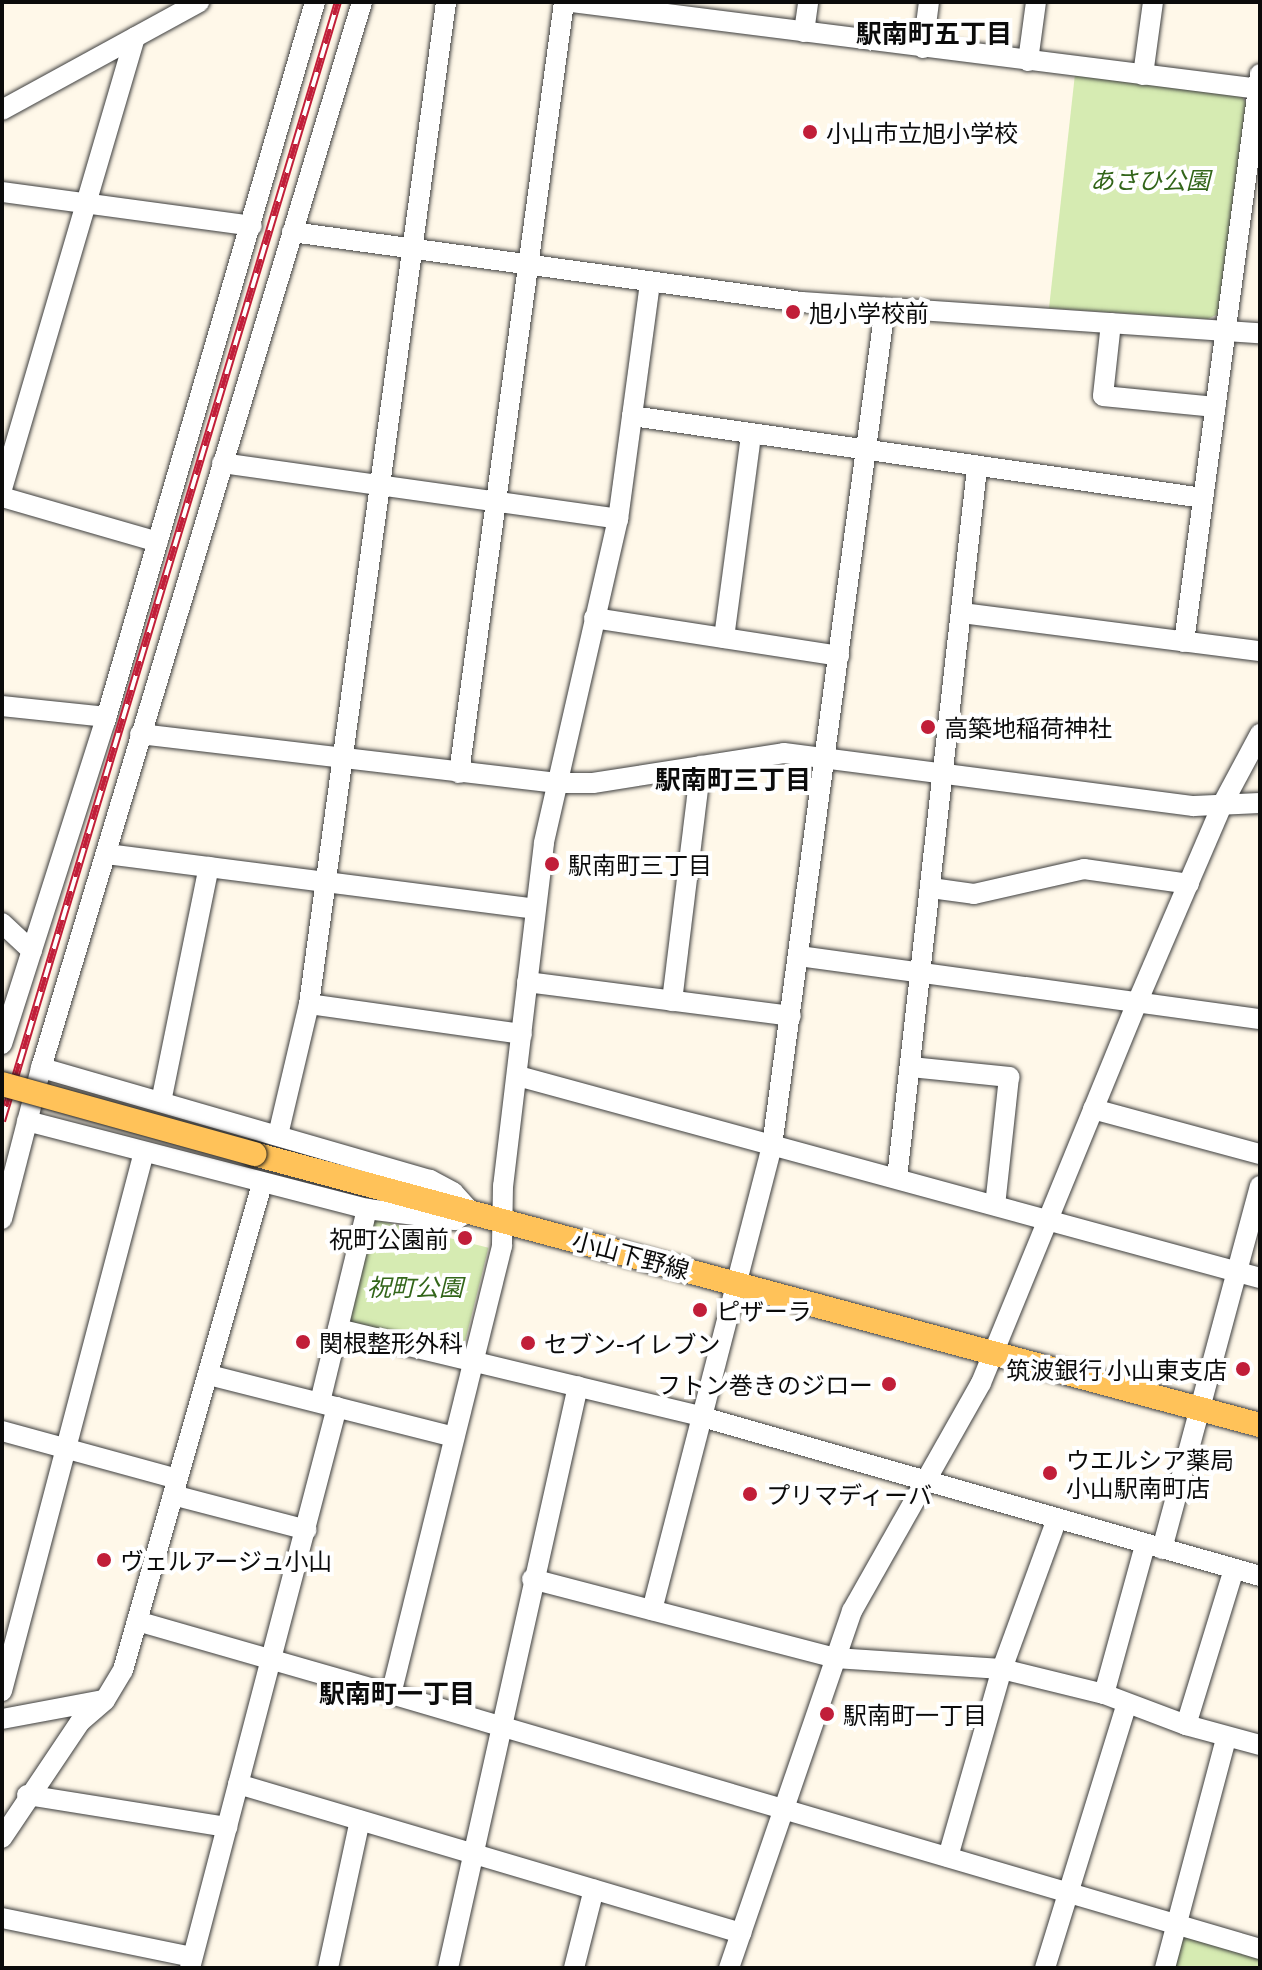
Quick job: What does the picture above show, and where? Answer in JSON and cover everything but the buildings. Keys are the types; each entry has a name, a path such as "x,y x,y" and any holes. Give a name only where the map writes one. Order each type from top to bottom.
{"main road":[{"name":"小山下野線","path":"2,1084 1260,1425"}],"street":[{"path":"2,110 135,37 170,10 199,2"},
{"path":"2,1044 106,717 315,2"},
{"path":"2,1219 41,1068 362,2"},
{"path":"278,1135 309,1004 446,2"},
{"path":"459,773 564,2"},
{"path":"572,2 687,9 804,32 923,48 1143,75 1259,84 1184,642"},
{"path":"804,32 808,2"},
{"path":"923,48 929,2"},
{"path":"1028,61 1036,2"},
{"path":"1143,75 1153,2"},
{"path":"2,489 135,37"},
{"path":"2,192 252,226"},
{"path":"292,232 530,262 650,283 885,308 1260,333"},
{"path":"391,1694 502,1246 502,1219 534,909 555,783 618,519 650,283"},
{"path":"652,1610 699,1416 772,1146 885,308"},
{"path":"1111,323 1103,396 1215,407"},
{"path":"632,416 867,453 1203,498"},
{"path":"724,638 751,435"},
{"path":"222,463 618,519"},
{"path":"897,1178 923,974 977,468"},
{"path":"2,497 158,542"},
{"path":"962,613 1260,651"},
{"path":"594,618 839,656"},
{"path":"2,706 106,717"},
{"path":"140,734 342,761 555,783 593,783 784,753 1222,805 1260,803"},
{"path":"729,1968 835,1658 873,1570 927,1480 994,1352 1136,1005 1222,805 1260,734"},
{"path":"672,1001 701,766"},
{"path":"107,854 534,909"},
{"path":"161,1102 209,867"},
{"path":"931,888 974,894 1084,869 1189,884"},
{"path":"2,923 32,951"},
{"path":"799,956 1136,1005 1260,1019"},
{"path":"527,982 791,1016"},
{"path":"309,1004 522,1034"},
{"path":"911,1067 1009,1077 995,1205"},
{"path":"27,1121 367,1209 455,1220 470,1211 453,1192 430,1180 41,1068"},
{"path":"518,1076 1260,1278"},
{"path":"1093,1109 1260,1154"},
{"path":"2,1691 144,1152"},
{"path":"2,1838 27,1795 80,1722 105,1700 123,1670 262,1184"},
{"path":"1104,1694 1201,1409 1260,1186"},
{"path":"2,1918 191,1962 307,1530 338,1329 367,1209"},
{"path":"338,1329 465,1360 474,1358 699,1416 1260,1576"},
{"path":"209,1375 454,1437"},
{"path":"448,1968 503,1727 532,1579 578,1386"},
{"path":"2,1431 66,1448 307,1530"},
{"path":"948,1857 1002,1669 1057,1519"},
{"path":"1186,1725 1234,1569"},
{"path":"532,1579 835,1658 1002,1669 1104,1694 1126,1706 1226,1739 1260,1745"},
{"path":"137,1621 1260,1949"},
{"path":"2,1719 105,1700"},
{"path":"1045,1968 1066,1891 1126,1706"},
{"path":"1165,1968 1226,1739"},
{"path":"238,1784 741,1933"},
{"path":"27,1795 227,1827"},
{"path":"328,1968 360,1820"},
{"path":"574,1968 594,1889"}],"green space":[{"name":"あさひ公園","path":"1075,74 1240,94 1247,104 1220,313 1208,319 1049,308"},
{"name":"祝町公園","path":"373,1219 488,1248 462,1353 347,1324"},
{"path":"1179,1929 1260,1952 1260,1968 1169,1968"}],"railway":[{"path":"2,1121 338,2"}],"place":[{"name":"小山市立旭小学校","path":"810,132"},
{"name":"旭小学校前","path":"793,312"},
{"name":"高築地稲荷神社","path":"928,727"},
{"name":"駅南町三丁目","path":"552,864"},
{"name":"祝町公園前","path":"465,1238"},
{"name":"ピザーラ","path":"700,1310"},
{"name":"関根整形外科","path":"303,1342"},
{"name":"セブン-イレブン","path":"528,1343"},
{"name":"筑波銀行 小山東支店","path":"1243,1369"},
{"name":"フトン巻きのジロー","path":"889,1384"},
{"name":"ウエルシア薬局 小山駅南町店","path":"1050,1473"},
{"name":"プリマディーバ","path":"750,1494"},
{"name":"ヴェルアージュ小山","path":"104,1560"},
{"name":"駅南町一丁目","path":"827,1714"}],"district":[{"name":"駅南町五丁目","path":"934,32"},
{"name":"駅南町三丁目","path":"733,778"},
{"name":"駅南町一丁目","path":"397,1692"}]}
